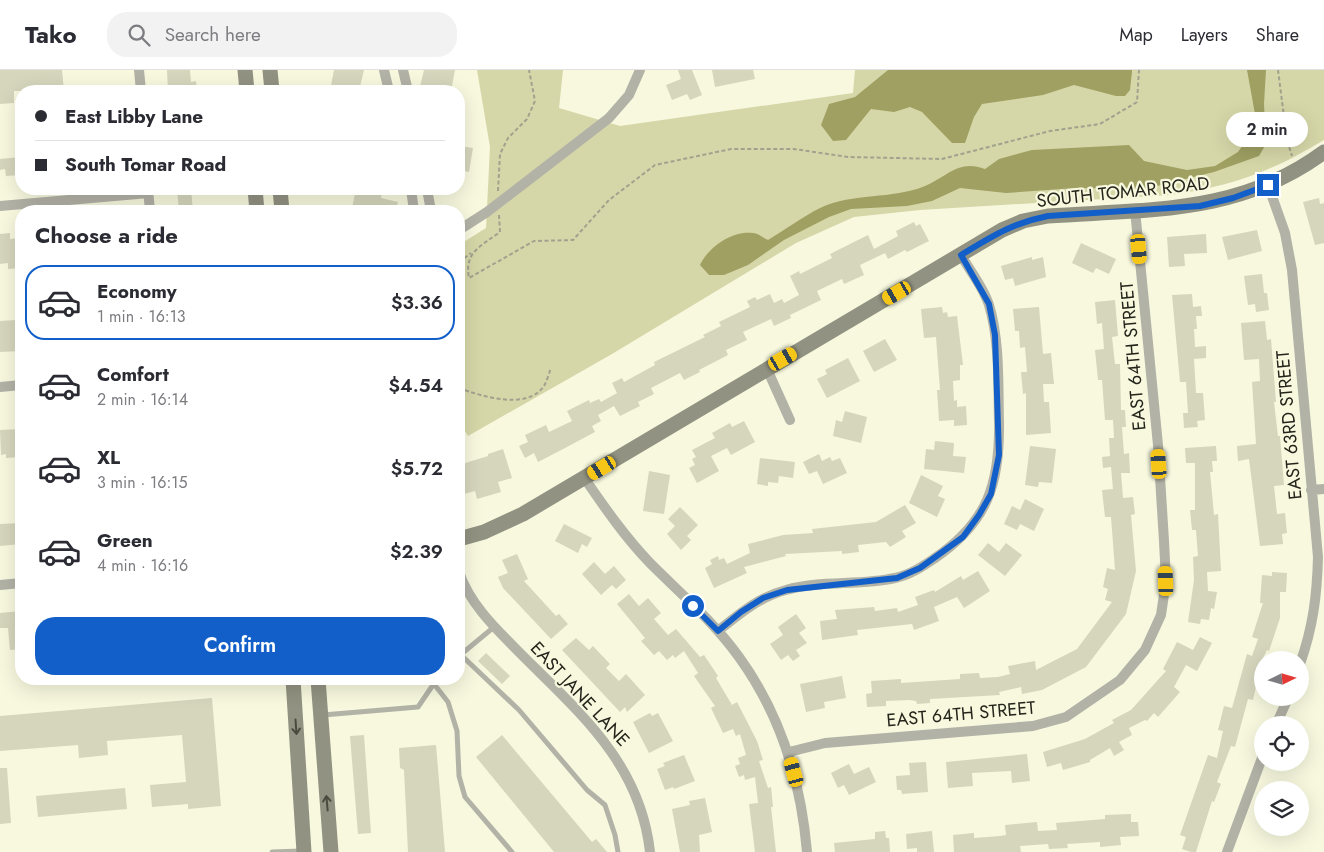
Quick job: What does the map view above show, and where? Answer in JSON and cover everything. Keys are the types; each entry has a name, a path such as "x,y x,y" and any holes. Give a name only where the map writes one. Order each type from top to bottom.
{"street":[{"path":"139,70 140,85"},
{"path":"245,70 246,85"},
{"path":"270,70 271,85"},
{"path":"384,70 388,85"},
{"path":"403,70 407,85"},
{"path":"465,226 609,118 629,95 640,70"},
{"name":"SOUTH TOMAR ROAD","path":"465,538 484,532 523,514 1002,230 1023,221 1048,216 1200,206 1233,198 1268,185 1324,152"},
{"name":"EAST 63RD STREET","path":"1268,185 1285,234 1292,270 1318,557 1317,598 1304,651"},
{"path":"0,206 109,195"},
{"name":"EAST 64TH STREET","path":"789,752 825,743 1033,726 1066,717 1120,680 1145,650 1161,614 1166,581 1158,445 1135,210"},
{"path":"718,631 741,612 763,598 787,590 897,578 920,568 963,537 979,515 991,494 999,455 995,335 989,304 961,255"},
{"path":"767,369 790,420"},
{"path":"0,387 15,386"},
{"path":"585,478 619,528 718,631 739,657 761,691 777,720 789,752 799,791 807,852"},
{"path":"1311,490 1324,489"},
{"name":"EAST JANE LANE","path":"465,583 478,608 494,627 580,713 620,761 643,814 650,852"},
{"path":"0,585 15,584"},
{"path":"293,685 304,852"},
{"path":"318,685 331,852"},
{"path":"1227,852 1257,771"}],"lane":[{"path":"465,652 494,627"},
{"path":"465,661 519,710 587,790 605,805 615,835 618,852"},
{"path":"320,715 418,707 433,685"},
{"path":"435,685 448,702 457,731 459,776 464,797 512,852"},
{"path":"272,852 304,852"}],"path":[{"path":"465,258 500,232 498,203 500,154 508,138 527,119 535,101 529,70"},
{"path":"472,254 467,265 469,278 534,241 573,240 609,200 655,165 732,149 794,149 848,157 942,159 1050,131 1100,124 1137,102 1139,70"},
{"path":"1278,70 1287,140 1298,169"},
{"path":"465,390 506,400 532,397 544,386 551,368"}],"shaded area":[{"path":"477,70 563,70 559,108 620,126 853,93 855,70 1324,70 1324,140 1268,169 1232,182 1170,195 920,210 854,217 796,243 612,354 468,436 465,431 465,241 486,228 490,147"},
{"path":"888,70 1132,70 1132,72 1130,90 1125,96 1116,96 1074,85 1043,95 982,104 974,117 965,143 952,143 922,112 910,107 894,112 871,109 846,140 833,141 821,125 829,104 855,97"},
{"path":"1247,70 1266,70 1264,104 1266,144 1259,156 1214,172 1145,189 1076,188 1006,193 960,188 932,201 907,206 851,209 829,217 784,240 748,265 724,275 709,275 700,265 715,246 737,234 755,233 768,240 820,208 833,203 912,190 925,186 961,167 976,166 985,169 999,159 1032,150 1129,145 1144,161 1187,170 1215,166 1238,152 1257,125"}],"building":[{"path":"0,70 62,70 63,85 15,85 14,103 0,104"},
{"path":"167,70 190,70 191,82 196,81 196,85 168,85"},
{"path":"334,70 364,70 360,85 331,85"},
{"path":"424,70 455,70 452,85 420,85"},
{"path":"678,70 692,70 702,95 690,100 687,94 672,100 666,85 681,79"},
{"path":"712,70 753,70 755,79 715,87"},
{"path":"465,147 473,148 469,172 465,171"},
{"path":"15,158 15,175 6,176 5,169 0,170 0,159"},
{"path":"178,195 192,195 192,205 178,205"},
{"path":"355,195 381,195 381,198 398,202 397,205 353,205"},
{"path":"1319,198 1320,204 1324,203 1324,243 1315,245 1303,202"},
{"path":"914,222 916,226 920,224 929,241 888,259 885,253 860,265 864,275 844,284 842,279 817,291 821,300 790,315 791,318 774,326 771,319 743,332 747,340 726,350 728,355 699,370 700,372 684,380 680,373 651,388 654,394 638,402 640,406 620,416 614,406 598,415 601,421 592,426 595,432 538,462 534,453 525,458 519,446 528,442 525,435 546,425 549,432 572,421 567,411 589,400 590,403 599,399 601,402 617,393 612,383 622,378 624,382 655,365 654,362 705,337 703,335 721,326 719,322 750,307 747,301 755,297 757,300 770,294 774,303 782,299 784,303 799,295 790,276 799,271 800,274 832,258 830,254 868,235 874,249 898,236 896,231"},
{"path":"1257,230 1262,251 1228,260 1222,237"},
{"path":"10,233 10,239 15,239 15,268 8,269 8,263 0,264 0,234"},
{"path":"1206,234 1207,253 1184,254 1185,266 1169,267 1167,237"},
{"path":"1081,243 1116,259 1109,274 1096,268 1093,273 1072,263"},
{"path":"1032,257 1032,260 1043,257 1046,277 1015,286 1013,278 1005,280 1001,266"},
{"path":"1262,274 1264,293 1267,293 1269,310 1256,312 1255,304 1248,305 1244,276"},
{"path":"1192,294 1193,307 1201,306 1202,316 1196,316 1197,329 1194,329 1195,347 1206,346 1206,358 1194,359 1196,393 1203,393 1205,420 1197,421 1198,427 1184,428 1183,413 1188,413 1186,382 1180,382 1172,295"},
{"path":"1115,300 1118,336 1112,337 1115,364 1120,364 1121,410 1125,410 1126,427 1122,427 1124,454 1129,453 1130,473 1121,473 1123,498 1133,497 1135,514 1131,515 1136,571 1126,614 1086,667 1042,690 1022,694 1021,687 999,692 1000,695 930,699 930,703 917,704 916,701 910,700 886,701 886,706 867,707 866,694 872,693 871,681 901,679 901,683 960,679 960,674 979,673 980,678 998,677 1010,674 1008,666 1035,661 1036,670 1077,649 1112,602 1105,600 1108,589 1103,587 1107,568 1115,570 1111,517 1105,517 1102,490 1113,489 1111,467 1103,468 1102,457 1110,456 1109,438 1114,438 1113,420 1105,420 1102,380 1098,380 1095,350 1104,349 1102,323 1097,324 1095,302"},
{"path":"942,307 943,313 947,312 948,317 957,316 963,365 960,365 960,380 953,381 954,401 957,400 957,407 966,406 967,425 954,426 954,420 939,421 937,390 940,390 936,337 924,338 921,309"},
{"path":"1039,307 1043,354 1051,353 1054,384 1043,384 1044,402 1049,402 1051,433 1026,435 1026,393 1023,394 1021,372 1027,372 1025,347 1020,348 1019,331 1015,331 1013,309"},
{"path":"15,320 15,351 0,352 0,321"},
{"path":"1265,321 1267,340 1271,339 1276,402 1274,402 1278,436 1280,436 1284,485 1274,486 1277,514 1285,513 1287,533 1282,534 1283,544 1260,546 1249,459 1238,461 1237,446 1256,444 1252,382 1260,381 1259,359 1244,360 1241,323"},
{"path":"885,339 897,360 874,372 863,351"},
{"path":"848,358 860,381 827,398 817,379 827,374 825,370"},
{"path":"845,411 867,417 861,443 833,436 836,420 842,422"},
{"path":"744,421 755,442 731,455 727,448 711,456 719,471 697,483 689,468 695,465 692,459 696,457 692,450 715,438 712,433 730,423 732,427"},
{"path":"15,429 15,457 6,458 6,454 1,455 0,430"},
{"path":"935,441 954,443 953,456 966,457 964,473 924,469 926,449 934,450"},
{"path":"1030,446 1056,449 1052,483 1039,482 1038,487 1025,485"},
{"path":"1216,446 1217,461 1212,461 1213,472 1210,472 1214,515 1218,514 1221,571 1207,572 1208,591 1217,592 1214,609 1211,608 1209,620 1201,619 1200,624 1188,622 1194,580 1193,557 1198,556 1196,530 1192,530 1190,510 1195,510 1195,463 1186,463 1185,448"},
{"path":"503,449 512,478 498,482 501,492 477,499 475,491 465,494 465,463 488,456 488,454"},
{"path":"819,454 822,461 830,457 832,461 840,458 847,473 823,484 817,471 809,474 803,462"},
{"path":"760,458 795,462 793,478 779,476 778,483 768,482 768,486 757,484"},
{"path":"649,471 670,475 664,514 643,511"},
{"path":"921,475 943,486 938,496 945,499 937,517 909,503"},
{"path":"1025,499 1044,509 1034,531 1020,524 1017,530 1004,524 1012,506 1020,510"},
{"path":"905,505 916,523 902,531 906,537 890,547 886,542 858,545 859,552 842,554 842,551 785,554 786,556 744,567 747,573 714,588 705,568 712,564 710,560 718,556 719,560 724,558 727,564 750,553 748,544 783,535 813,533 812,529 876,522"},
{"path":"680,507 698,525 687,536 691,540 681,550 667,534 675,526 668,519"},
{"path":"15,523 15,545 0,546 0,524"},
{"path":"564,524 592,538 587,547 582,544 578,553 555,541"},
{"path":"988,543 999,552 1006,543 1022,555 1005,576 978,555"},
{"path":"517,554 528,579 524,581 556,616 559,614 568,624 551,639 503,588 498,577 508,573 502,560"},
{"path":"594,562 605,574 614,566 626,580 616,589 612,585 601,595 582,574"},
{"path":"978,571 990,591 964,608 957,597 934,607 939,621 914,630 912,624 857,630 858,635 822,640 820,621 837,619 835,610 874,607 875,611 897,608 898,612 918,605 915,597 934,590 935,592 961,576 963,580"},
{"path":"1272,572 1287,573 1286,592 1280,592 1280,618 1269,651 1254,651 1253,700 1248,699 1235,747 1231,746 1217,782 1221,784 1214,802 1212,801 1196,852 1191,852 1182,849 1186,837 1180,835 1208,755 1217,758 1223,731 1218,730 1224,706 1232,708 1247,654 1252,656 1258,639 1252,637 1263,603 1260,603 1262,575 1272,576"},
{"path":"629,594 639,606 648,598 661,613 654,619 668,635 676,629 700,657 704,655 718,676 716,678 732,705 737,702 757,741 763,760 759,761 768,788 771,787 773,807 771,807 776,852 755,852 749,804 758,803 755,777 745,780 744,775 739,777 735,766 740,764 738,758 746,755 740,734 736,736 733,729 723,733 711,708 715,706 694,676 698,673 684,651 675,658 673,655 667,660 659,651 654,655 641,641 645,638 617,604"},
{"path":"15,612 15,650 10,650 8,628 0,628 0,613"},
{"path":"796,614 806,628 799,633 807,643 796,650 800,656 793,661 788,655 781,660 770,644 783,635 778,627"},
{"path":"1200,637 1212,643 1197,671 1186,665 1174,687 1180,692 1158,717 1154,713 1147,721 1145,720 1129,728 1132,735 1119,742 1124,750 1114,756 1110,748 1090,760 1090,762 1063,770 1061,763 1047,767 1043,752 1085,739 1114,723 1112,720 1131,710 1166,671 1163,669 1177,642 1193,650"},
{"path":"576,638 589,650 593,646 610,664 606,668 619,681 626,674 645,695 627,712 625,707 620,712 562,650"},
{"path":"486,653 510,676 502,684 478,661"},
{"path":"842,676 846,698 824,702 825,708 806,712 800,684"},
{"path":"212,698 221,806 188,809 188,804 152,807 150,785 186,782 182,735 107,741 108,755 79,758 78,745 0,751 0,716"},
{"path":"650,713 652,716 658,713 673,741 649,753 633,722"},
{"path":"364,735 371,833 358,834 350,736"},
{"path":"502,735 592,842 596,839 607,852 554,852 476,757"},
{"path":"436,745 445,852 408,852 404,770 400,768 399,748"},
{"path":"1027,754 1030,781 1012,783 1011,771 972,773 973,786 948,788 946,762"},
{"path":"684,755 695,781 674,789 673,787 665,790 657,769 665,766 663,763"},
{"path":"926,762 928,792 902,794 901,790 897,790 896,776 910,775 909,763"},
{"path":"849,764 854,774 869,767 876,782 849,795 844,785 838,788 831,773"},
{"path":"0,768 7,768 11,823 0,824"},
{"path":"125,788 127,809 38,817 36,796"},
{"path":"705,798 712,832 699,835 700,852 680,852 672,809 690,805 689,801"},
{"path":"1131,814 1131,822 1138,822 1139,836 1120,837 1121,845 1100,847 1100,842 1067,844 1068,848 1049,849 1048,844 1020,846 1021,852 954,852 953,835 974,833 974,838 1000,836 1006,835 1005,825 1037,822 1038,831 1057,830 1056,823 1105,819 1105,815"},
{"path":"885,831 886,838 889,838 890,852 835,852 834,843 875,839 875,832"},
{"path":"932,831 934,852 917,852 917,848 907,849 906,834"}],"route":[{"path":"693,606 718,631 741,612 763,598 787,590 813,586 863,583 897,578 920,568 963,537 991,494 999,455 995,335 989,304 961,255 1002,230 1023,221 1048,216 1200,206 1233,198 1268,185"}]}
